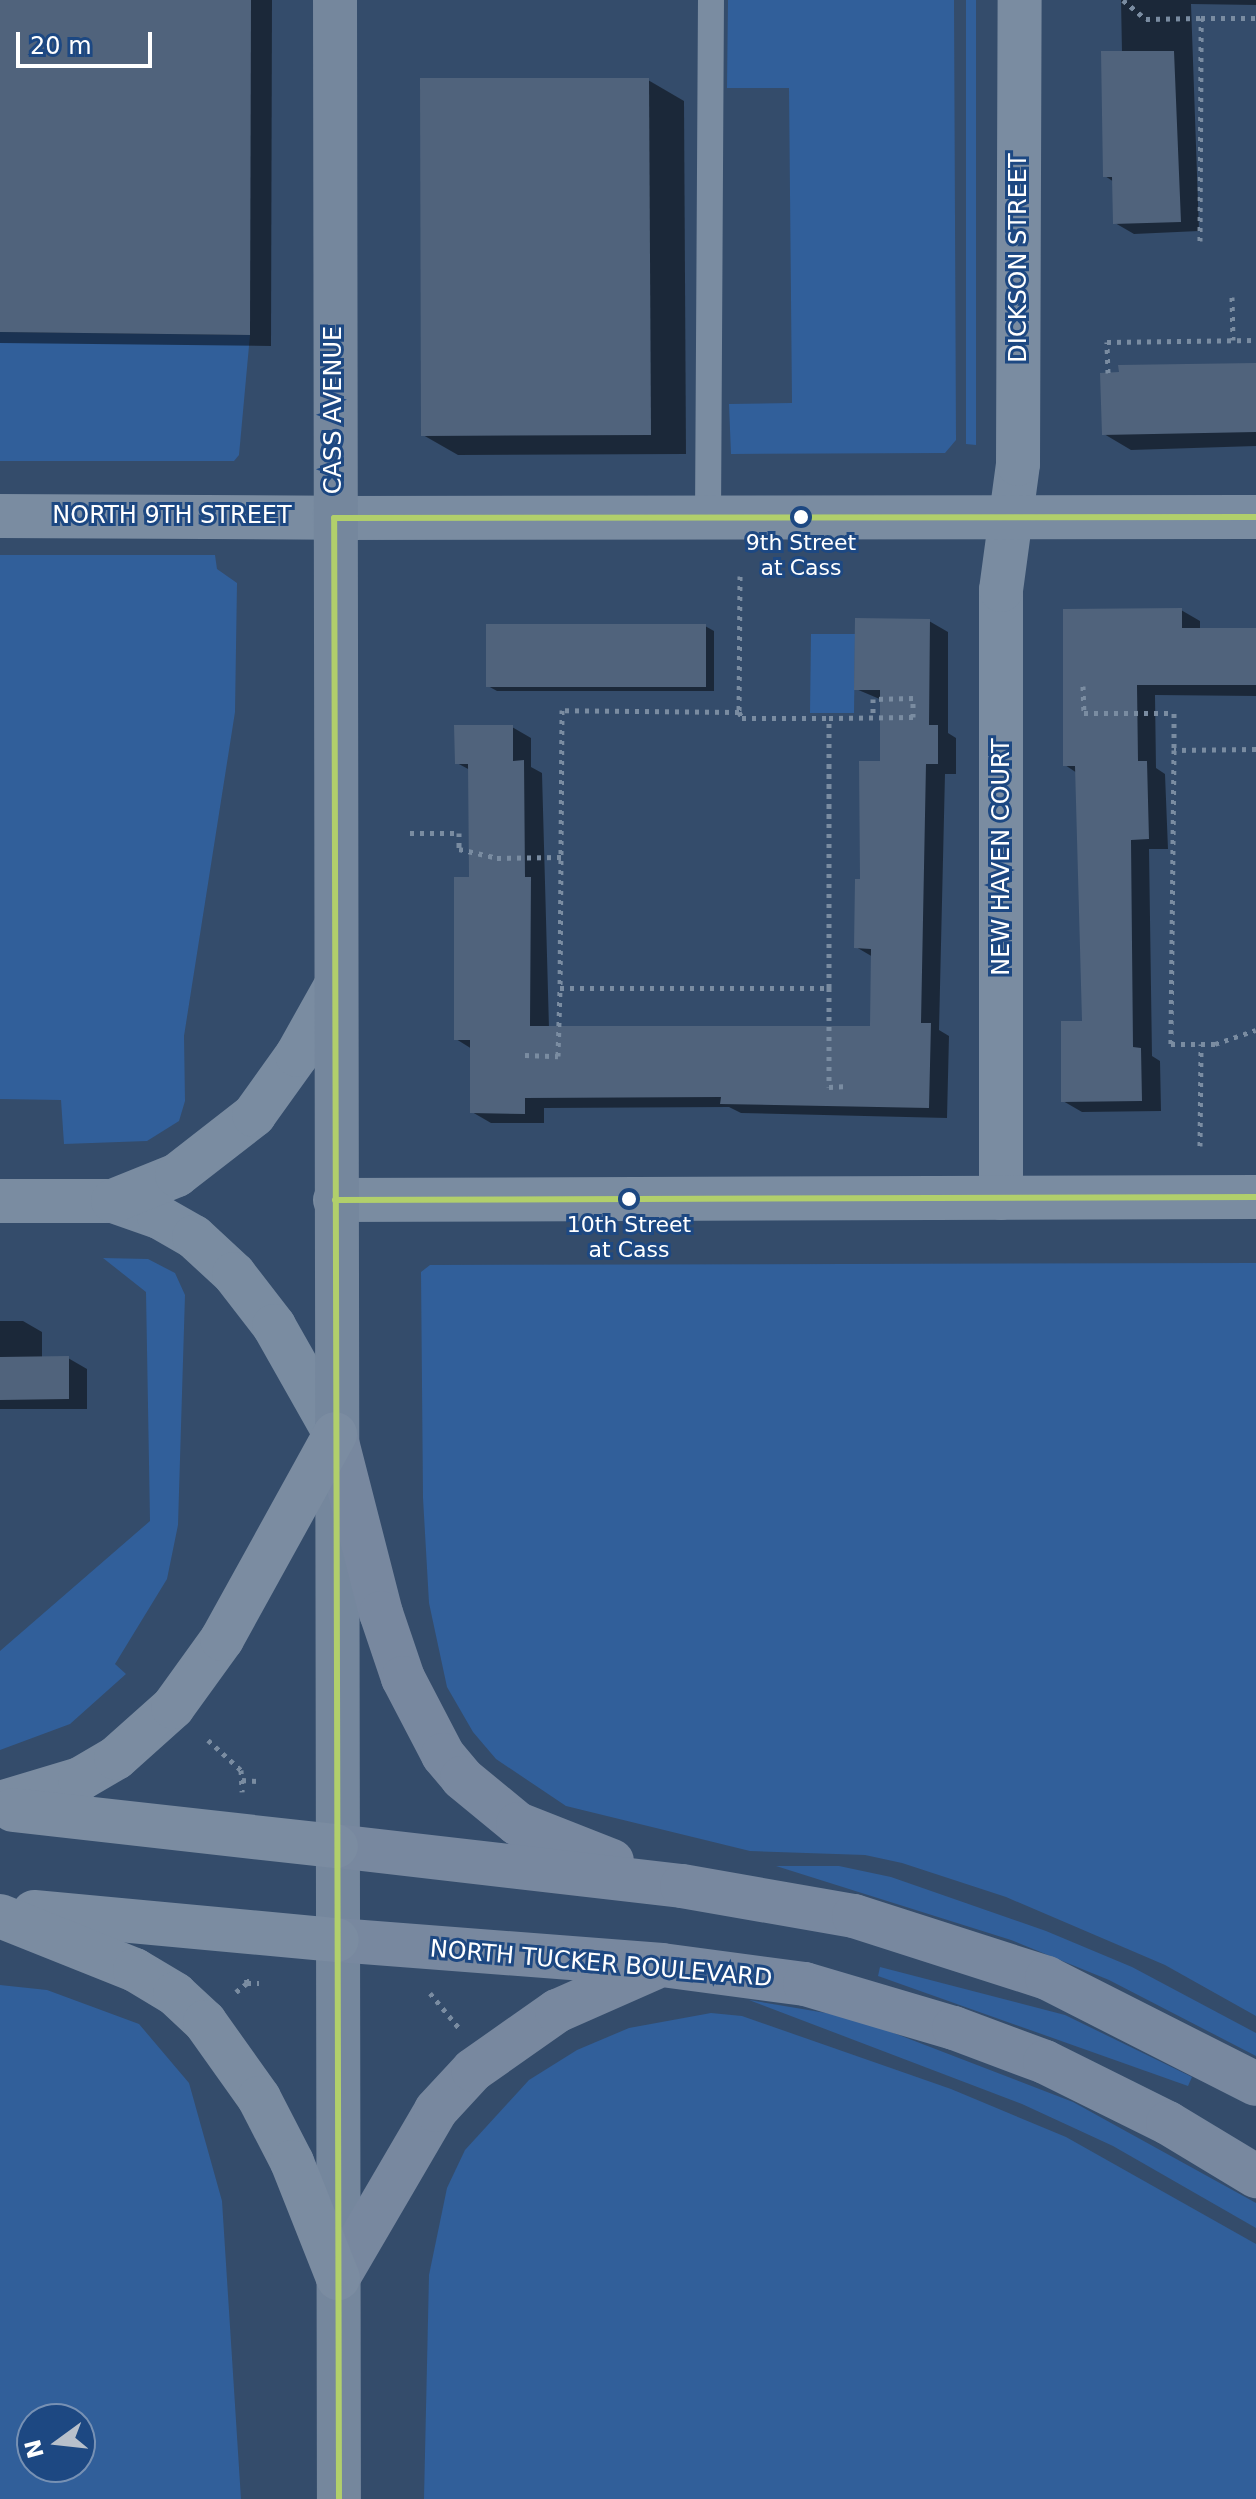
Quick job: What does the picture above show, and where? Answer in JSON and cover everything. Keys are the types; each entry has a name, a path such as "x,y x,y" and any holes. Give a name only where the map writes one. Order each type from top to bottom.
{"highway":[{"path":"0,1806 80,1779 116,1758 173,1707 222,1639 335,1434"},
{"path":"0,1806 336,1846"},
{"path":"0,1909 337,1940"},
{"path":"0,1916 135,1970 175,1994 205,2022 259,2098 292,2162 338,2278"}],"main road":[{"name":"CASS AVENUE","path":"335,0 339,2499"},
{"path":"335,1434 381,1613 403,1678 443,1755 462,1778 518,1824 682,1886"},
{"path":"336,1846 682,1886 854,1916 957,1946 1111,2007 1256,2084"},
{"name":"NORTH TUCKER BOULEVARD","path":"337,1940 662,1965 805,1984 954,2028 1045,2062 1168,2123 1256,2176"},
{"path":"338,2278 436,2110 473,2070 557,2011 662,1965"}],"street":[{"name":"DICKSON STREET","path":"1011,516 1018,464 1020,0"},
{"name":"NORTH 9TH STREET","path":"0,516 1256,517"},
{"name":"NEW HAVEN COURT","path":"1001,1198 1001,590 1011,516"},
{"path":"0,1201 113,1201 177,1175 254,1115 297,1055 335,987"},
{"path":"335,1200 1256,1197"},
{"path":"113,1201 177,1227 234,1274 274,1326 335,1434"}],"lane":[{"path":"708,518 711,0"}],"path":[{"path":"1123,0 1146,19 1256,18"},
{"path":"1200,241 1201,18"},
{"path":"1232,297 1233,340"},
{"path":"1108,373 1107,342 1256,340"},
{"path":"740,576 739,712 742,718 913,717 913,698 873,699 873,717"},
{"path":"1083,686 1084,713 1174,713 1171,1044 1201,1044 1256,1030"},
{"path":"525,1055 558,1056 562,710 739,712"},
{"path":"560,988 829,988 829,718"},
{"path":"1174,750 1256,749"},
{"path":"410,833 459,833 459,849 497,858 562,857"},
{"path":"829,982 829,1087 848,1086"},
{"path":"1200,1146 1201,1044"},
{"path":"208,1740 241,1770 242,1798"},
{"path":"242,1780 258,1781"},
{"path":"246,1966 247,1983"},
{"path":"431,1980 430,1996 465,2035"},
{"path":"227,2001 247,1983 259,1983"}],"shaded area":[{"path":"728,0 954,0 956,440 945,453 731,454 729,404 792,403 789,88 727,88"},
{"path":"966,0 976,0 976,445 966,444"},
{"path":"0,332 250,335 239,455 234,461 0,461"},
{"path":"0,555 215,555 217,569 237,583 235,712 184,1036 185,1101 179,1121 147,1141 64,1144 61,1100 0,1099"},
{"path":"811,634 855,634 854,713 810,713"},
{"path":"103,1258 148,1259 175,1273 185,1295 178,1525 167,1579 115,1664 126,1674 70,1724 0,1750 0,1651 150,1521 146,1292"},
{"path":"1256,1263 1256,2016 1165,1965 1006,1897 902,1863 865,1855 750,1851 566,1806 496,1759 473,1732 447,1687 429,1603 423,1498 421,1272 430,1265"},
{"path":"776,1866 839,1866 891,1877 1046,1931 1132,1967 1256,2033 1256,2056 1109,1980 1011,1940"},
{"path":"880,1967 1065,2015 1192,2077 1188,2086 878,1976"},
{"path":"0,1985 47,1990 139,2024 189,2083 222,2201 241,2499 0,2499"},
{"path":"749,2000 832,2014 886,2030 1073,2102 1256,2203 1256,2228 1113,2146 1022,2104"},
{"path":"711,2013 742,2016 951,2089 1066,2137 1256,2244 1256,2499 424,2499 429,2275 447,2188 465,2150 529,2080 577,2050 629,2028"}],"building":[{"path":"0,0 251,0 250,335 0,332"},
{"path":"1101,51 1174,51 1181,222 1113,224 1112,177 1103,177"},
{"path":"420,78 649,78 651,435 421,436"},
{"path":"1256,363 1256,432 1102,435 1100,373 1119,372 1118,365"},
{"path":"1182,608 1182,628 1256,628 1256,685 1137,685 1138,761 1147,761 1149,839 1131,840 1133,1047 1141,1048 1142,1101 1061,1102 1061,1021 1082,1021 1075,766 1063,766 1063,609"},
{"path":"855,618 930,619 929,725 938,725 938,764 926,764 921,1023 931,1023 929,1108 720,1104 721,1097 525,1098 525,1114 470,1113 470,1040 454,1040 454,877 469,877 468,764 455,764 454,725 513,725 513,761 524,760 525,877 531,877 530,1026 870,1026 871,949 854,948 855,879 860,879 859,761 880,761 880,690 854,690"},
{"path":"486,624 706,624 706,687 486,687"},
{"path":"69,1356 69,1399 0,1400 0,1357"}],"transit line":[{"path":"339,2499 334,518 1256,517"},
{"path":"335,1200 1256,1197"}],"place":[{"name":"9th Street at Cass","path":"801,517"},
{"name":"10th Street at Cass","path":"629,1199"}]}
